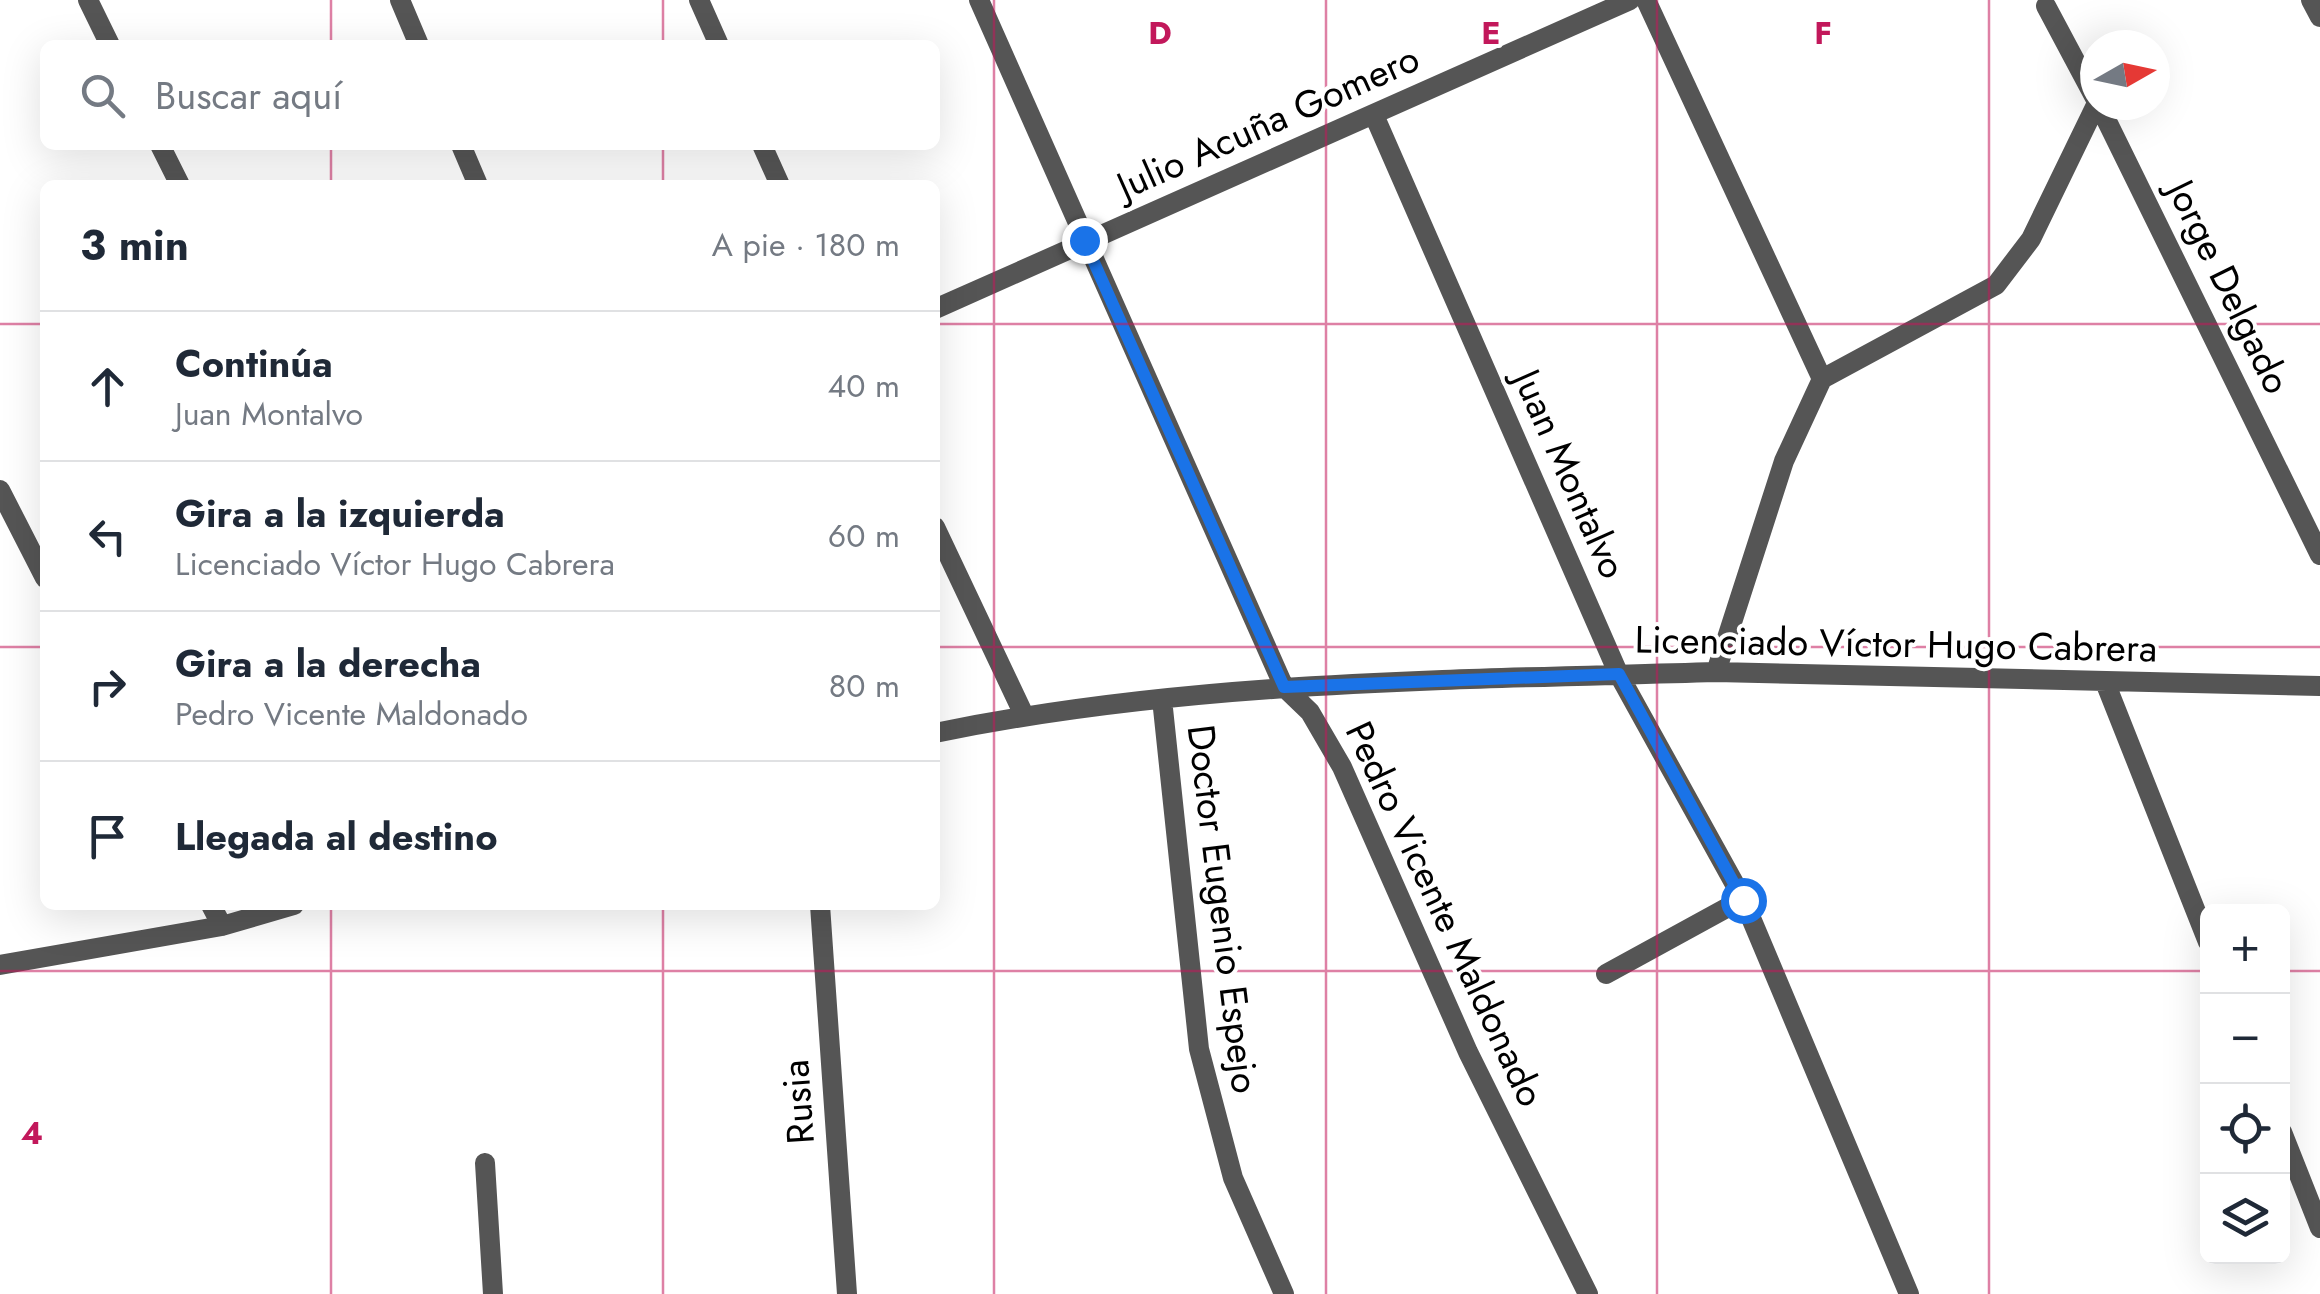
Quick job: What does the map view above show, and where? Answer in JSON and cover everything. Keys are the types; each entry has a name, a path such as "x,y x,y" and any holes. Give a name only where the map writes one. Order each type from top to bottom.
{"street":[{"path":"88,0 108,40"},
{"path":"400,0 417,40"},
{"path":"699,0 716,40"},
{"name":"Pedro Vicente Maldonado","path":"979,0 1284,687 1310,712 1342,767 1468,1052 1588,1294"},
{"name":"Julio Acuña Gomero","path":"940,306 1630,0"},
{"path":"1646,0 1822,378"},
{"path":"2310,0 2320,17"},
{"path":"2046,6 2080,70"},
{"name":"Juan Montalvo","path":"1374,115 1619,674 1743,900 1909,1294"},
{"path":"1716,672 1784,461 1822,378 1996,284 2031,240 2090,120"},
{"name":"Jorge Delgado","path":"2104,120 2320,555"},
{"path":"162,150 178,180"},
{"path":"464,150 476,180"},
{"path":"764,150 778,180"},
{"path":"0,490 40,568"},
{"path":"940,538 1024,715"},
{"name":"Licenciado Víctor Hugo Cabrera","path":"940,732 1024,715 1284,687 1619,674 1716,672 2320,686"},
{"path":"2105,682 2200,922"},
{"name":"Doctor Eugenio Espejo","path":"1162,699 1198,1049 1233,1178 1284,1294"},
{"path":"1606,974 1743,900"},
{"path":"214,910 222,926"},
{"path":"0,966 222,926 277,910"},
{"name":"Rusia","path":"820,910 846,1294"},
{"path":"2290,1152 2320,1228"},
{"path":"485,1163 493,1294"}],"route":[{"path":"1084,240 1284,687 1619,674 1743,900"}]}
